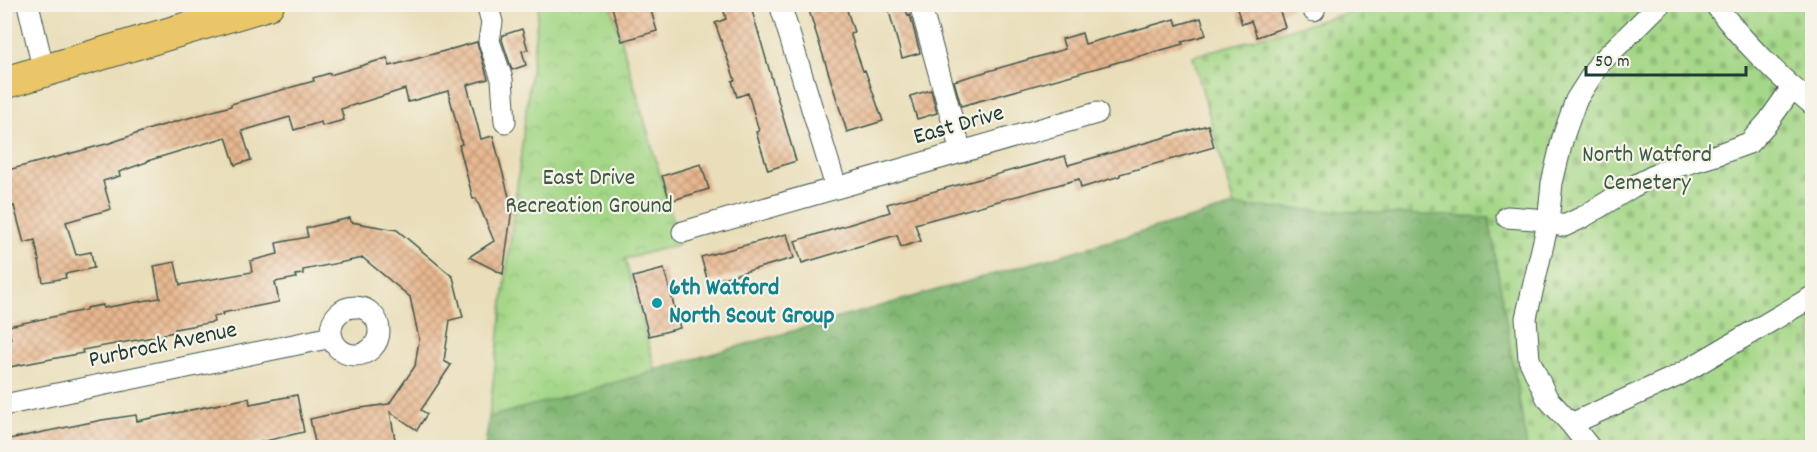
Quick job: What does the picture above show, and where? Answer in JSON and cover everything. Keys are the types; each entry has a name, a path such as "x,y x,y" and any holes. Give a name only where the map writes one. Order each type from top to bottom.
{"highway":[{"path":"4,84 268,4"}],"street":[{"path":"28,4 44,72"},
{"path":"487,4 492,22 489,42 501,79 505,122"},
{"path":"780,4 836,187"},
{"path":"920,4 961,152"},
{"path":"1590,447 1547,398 1529,359 1526,318 1548,223 1555,172 1563,137 1576,100 1599,64 1660,4"},
{"path":"1715,4 1725,19 1792,88 1812,104"},
{"path":"1507,217 1535,219 1564,226 1665,170 1749,143 1768,122 1792,88"},
{"name":"East Drive","path":"683,232 1097,113"},
{"path":"1570,424 1677,376 1812,297"},
{"name":"Purbrock Avenue","path":"4,405 332,337"}],"green space":[{"name":"East Drive Recreation Ground","path":"539,4 611,5 680,244 625,259 656,371 489,417"},
{"name":"North Watford Cemetery","path":"1376,5 1812,5 1812,447 1527,447 1489,218 1234,206 1193,56"},
{"path":"1234,206 1489,218 1527,447 485,448 489,417"}],"building":[{"path":"611,4 649,4 657,31 622,41"},
{"path":"722,4 750,4 796,161 768,170 756,132 759,131 748,93 737,97 732,81 735,80 715,23 726,19"},
{"path":"807,4 845,4 854,32 850,33 883,121 847,132"},
{"path":"887,4 904,4 908,16 910,15 920,53 902,58"},
{"path":"1239,4 1291,4 1291,8 1280,12 1285,27 1257,37 1251,21 1242,24 1237,9 1240,8"},
{"path":"1201,18 1206,35 1182,42 1183,44 961,106 954,81 1065,49 1062,39 1082,33 1085,44 1175,19 1177,25"},
{"path":"522,29 528,50 522,51 526,65 512,70 502,40 503,35"},
{"path":"477,42 488,79 467,85 481,139 493,136 512,208 503,274 469,257 494,241 476,198 473,199 448,91 408,102 405,89 341,109 344,120 322,126 321,122 294,130 290,117 242,131 251,160 235,165 226,137 119,172 120,176 103,181 111,209 66,222 76,255 91,252 94,268 65,274 66,278 43,282 35,240 24,243 14,206 4,209 4,171 110,143 231,106 231,104 314,81 313,78 330,73 330,75 387,58 390,66"},
{"path":"931,90 937,113 917,119 910,96"},
{"path":"1208,125 1214,147 1120,174 1120,176 1081,188 1079,179 915,224 921,241 901,247 897,235 802,263 795,241 890,212 887,204 1065,156 1068,165"},
{"path":"701,164 709,189 670,201 662,176"},
{"path":"350,218 351,222 397,230 453,277 463,317 450,320 444,361 451,365 421,410 427,414 417,430 390,412 396,445 316,447 310,419 389,404 415,366 419,339 410,297 363,258 303,270 303,274 295,275 296,278 275,282 279,302 222,313 223,315 213,317 214,322 175,329 175,332 164,335 82,350 83,353 4,368 4,340 11,339 8,326 86,310 86,308 103,305 103,308 160,298 154,266 175,262 180,285 252,272 250,261 278,254 276,243 308,237 306,228"},
{"path":"787,234 794,258 708,282 701,257"},
{"name":"6th Watford North Scout Group","path":"664,269 680,328 649,336 633,277"},
{"path":"297,395 304,432 239,447 232,447 231,444 203,447 202,442 175,447 4,447 4,440 102,420 136,415 137,421 249,398 250,404"}],"place":[{"name":"6th Watford North Scout Group","path":"657,303"}]}
